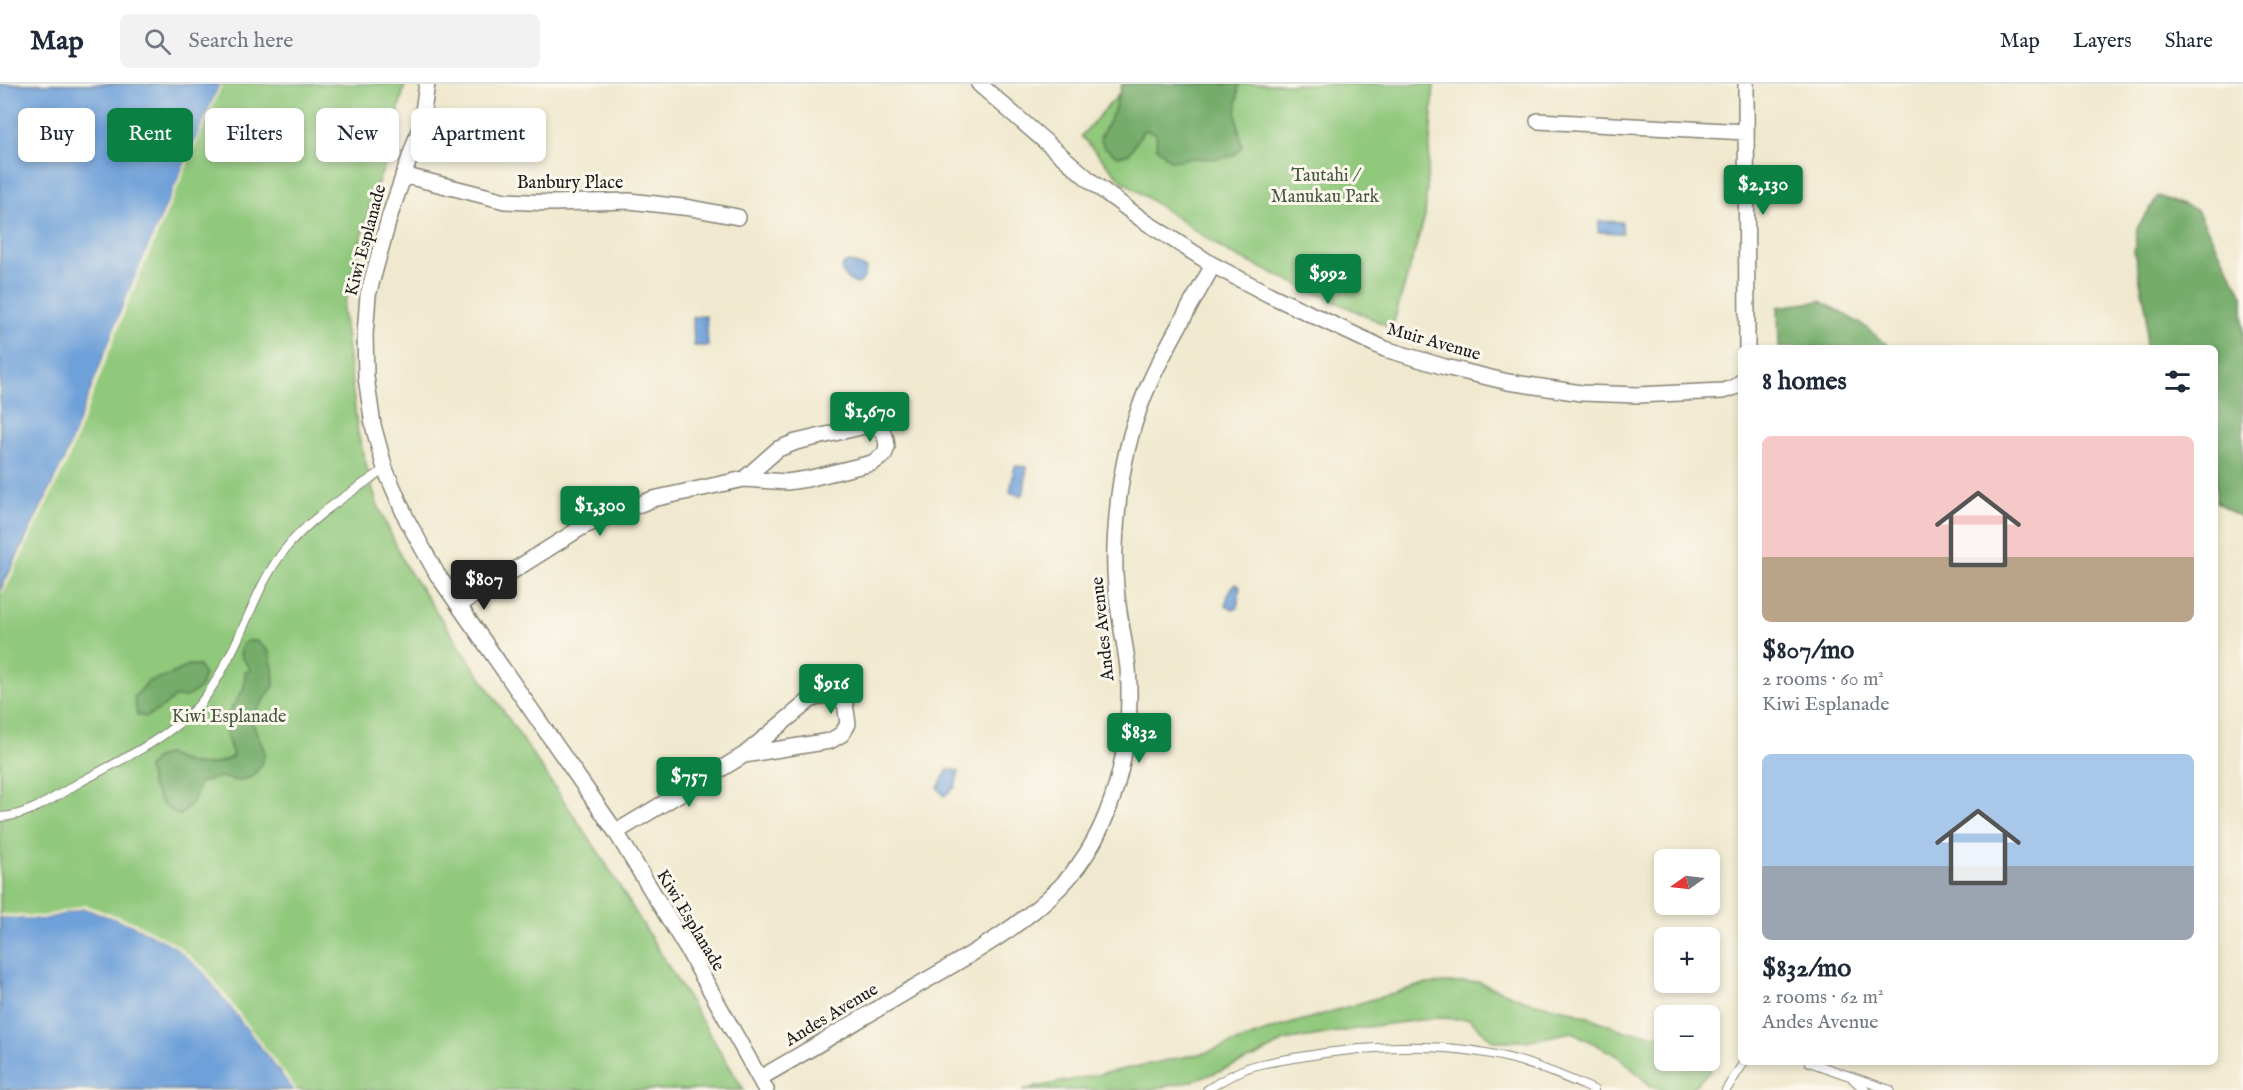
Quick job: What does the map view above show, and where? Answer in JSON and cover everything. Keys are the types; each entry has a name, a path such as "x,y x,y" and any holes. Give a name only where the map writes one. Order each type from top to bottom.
{"street":[{"name":"Kiwi Esplanade","path":"427,84 421,125 381,244 368,295 365,335 366,377 372,416 385,469 422,549 616,832 689,952 763,1084"},
{"name":"Muir Avenue","path":"980,84 1093,183 1144,221 1213,265 1270,295 1385,349 1445,367 1508,382 1581,393 1638,395 1723,392 1738,386"},
{"path":"1746,84 1748,345"},
{"path":"1538,121 1746,132"},
{"name":"Banbury Place","path":"404,175 505,201 551,203 629,201 691,208 738,218"},
{"name":"Andes Avenue","path":"763,1084 988,944 1027,916 1062,885 1087,851 1110,807 1125,755 1129,706 1128,668 1116,586 1115,543 1125,461 1150,382 1213,265"},
{"path":"459,604 584,526 653,499 744,479 787,482 807,479 872,462 884,455 887,447 886,439 882,431 874,426 865,426 796,442 778,449 744,479"},
{"path":"616,832 744,755 810,700 832,695 845,703 848,724 842,734 830,741 744,755"}],"lane":[{"path":"0,818 21,815 122,760 175,725 196,707 211,689 230,656 256,594 283,552 310,522 385,469"},
{"path":"1207,1090 1247,1069 1274,1061 1321,1053 1397,1047 1441,1048 1512,1059 1594,1090"},
{"path":"1726,1090 1742,1065"},
{"path":"1818,1065 1890,1090"},
{"path":"1849,1075 1865,1090"}],"green space":[{"name":"Kiwi Esplanade","path":"0,84 405,84 399,109 316,108 316,162 386,162 373,194 343,309 358,434 376,501 405,565 601,856 744,1090 0,1090"},
{"path":"1122,84 1239,84 1236,114 1242,147 1233,156 1171,161 1157,148 1156,133 1144,130 1129,154 1117,156 1104,147 1100,138 1113,113"},
{"name":"Tautahi / Manukau Park","path":"1128,84 1434,84 1425,216 1392,328 1227,252 1121,180 1081,136"},
{"path":"2158,196 2197,210 2243,295 2243,519 2218,503 2218,345 2145,345 2147,314 2134,252 2137,228"},
{"path":"1821,301 1863,325 1887,345 1779,345 1778,307"},
{"path":"247,641 257,641 269,652 273,668 274,686 256,711 252,722 265,752 261,766 252,777 238,781 220,777 199,783 194,800 180,816 163,805 151,785 148,768 154,759 167,754 200,765 216,763 233,756 222,722 244,689 245,672 251,670 240,655 242,645"},
{"path":"189,665 199,666 204,675 200,688 187,697 175,697 146,717 137,715 134,697 149,681 170,675"},
{"path":"1479,982 1526,1001 1572,1011 1625,1031 1654,1035 1654,1071 1711,1071 1689,1090 1660,1090 1652,1087 1618,1056 1572,1032 1526,1041 1493,1041 1469,1019 1436,1018 1284,1041 1258,1056 1194,1081 1148,1090 1022,1090 1208,1052 1273,1029 1424,984"}],"water":[{"path":"0,84 220,84 209,108 205,108 205,118 193,145 193,108 107,108 107,162 186,162 126,298 65,459 0,591"},
{"path":"1599,221 1622,222 1622,233 1598,232"},
{"path":"850,262 866,268 864,278 859,284 848,279 841,269 845,263"},
{"path":"706,316 708,346 694,346 693,317"},
{"path":"1015,466 1027,467 1024,493 1020,496 1010,492"},
{"path":"1236,584 1240,587 1237,608 1232,609 1226,606 1226,603 1230,590"},
{"path":"948,769 959,771 955,787 944,796 938,788"},
{"path":"84,908 131,924 173,945 204,972 294,1090 0,1090 0,917 43,919"}],"pier":[{"path":"220,84 222,85 212,108 209,108"},
{"path":"205,118 205,124 193,152 193,145"},
{"path":"186,162 189,162 129,300 68,460 5,590 0,594 65,459 126,298"},
{"path":"85,905 132,921 174,943 206,970 297,1090 294,1090 204,972 173,945 131,924 84,908 43,919 0,917 0,914 43,916"}]}
